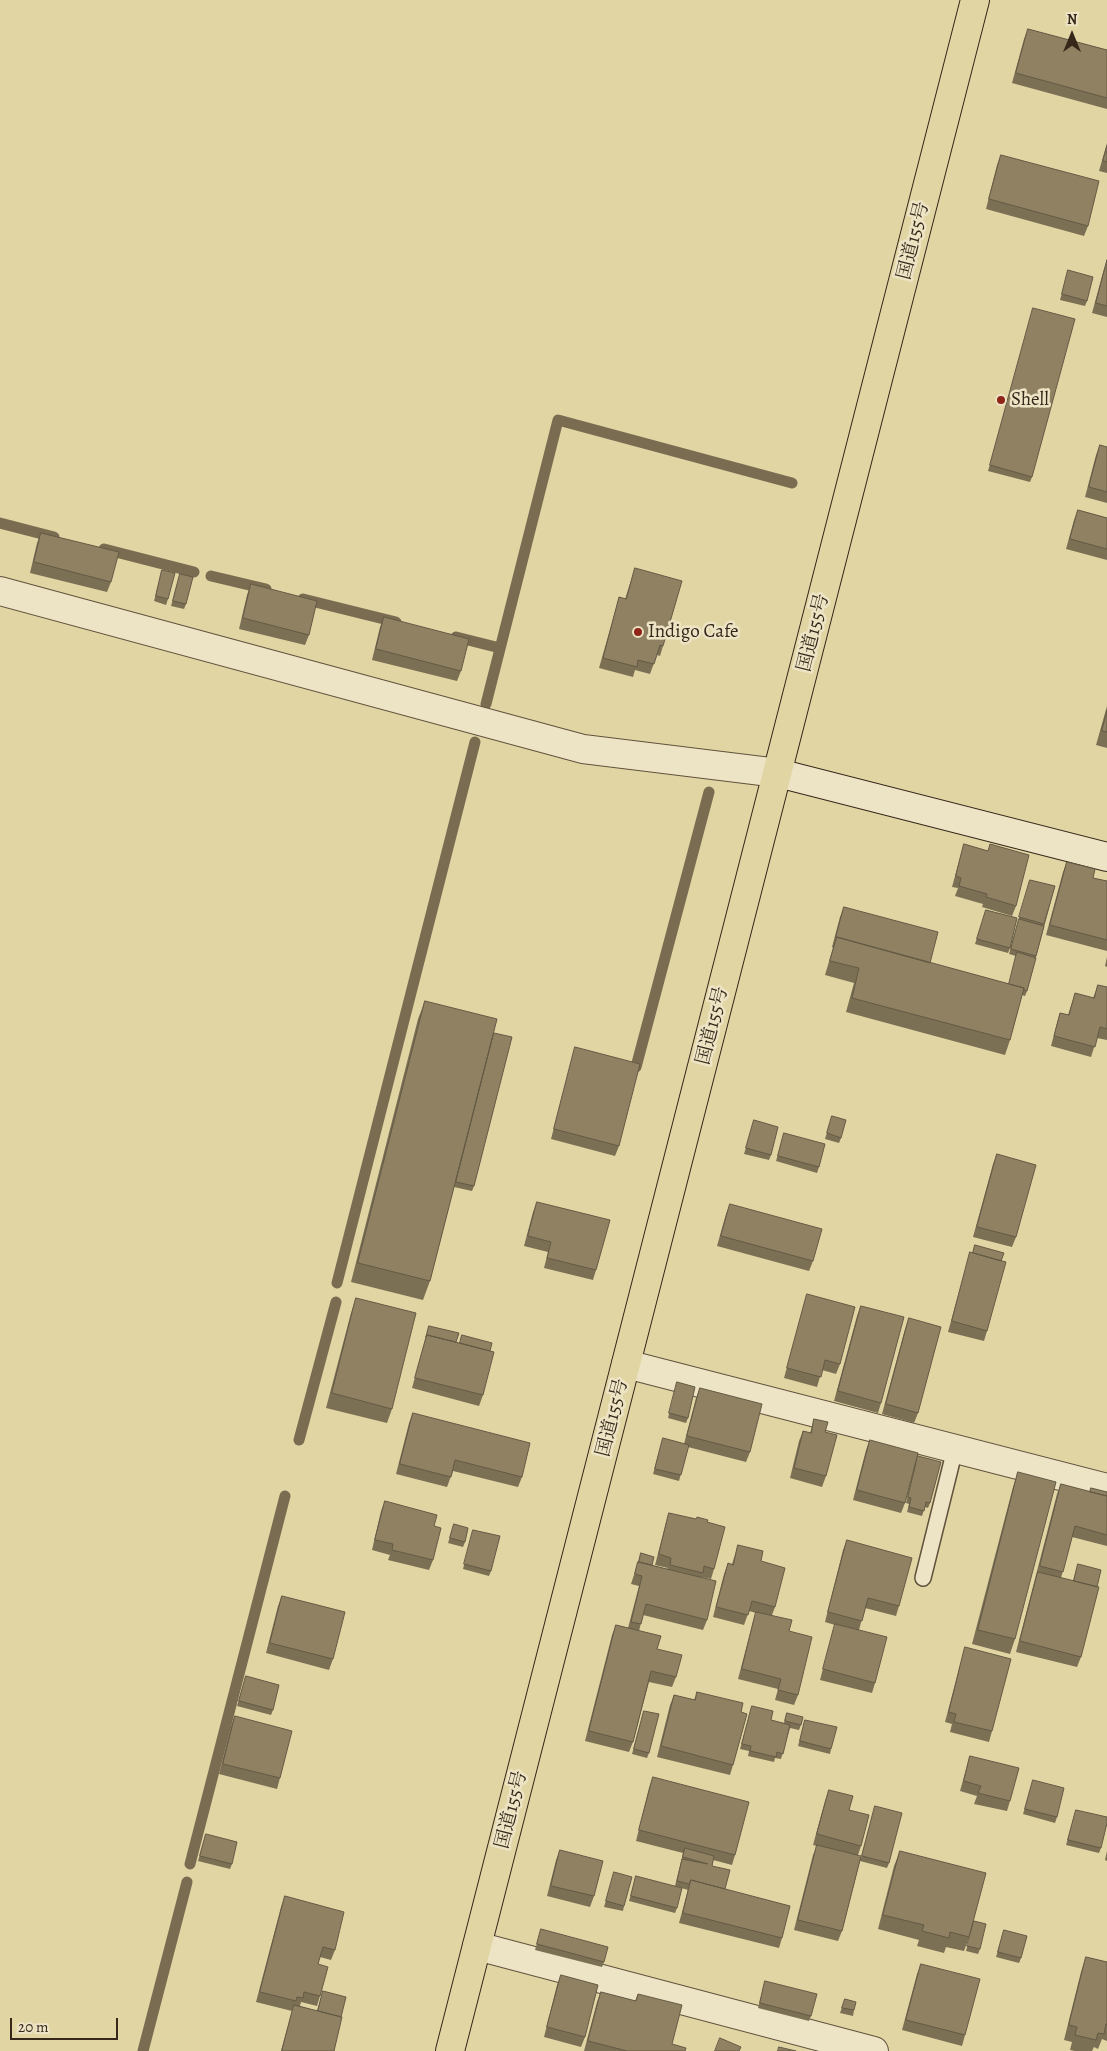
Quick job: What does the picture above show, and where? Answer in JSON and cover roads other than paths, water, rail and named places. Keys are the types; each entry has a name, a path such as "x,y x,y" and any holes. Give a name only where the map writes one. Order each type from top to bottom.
{"highway":[{"name":"国道155号","path":"450,2051 975,0"}],"street":[{"path":"0,591 583,749 778,773 1107,857"},
{"path":"626,1364 1107,1488"},
{"path":"477,1946 874,2051"}],"lane":[{"path":"924,1578 955,1449"}],"waterway":[{"path":"486,704 558,420 792,483"},
{"path":"0,523 54,537"},
{"path":"104,549 194,572"},
{"path":"211,576 266,589"},
{"path":"303,599 396,622"},
{"path":"456,637 500,648"},
{"path":"337,1283 475,742"},
{"path":"636,1067 709,792"},
{"path":"299,1440 336,1302"},
{"path":"190,1864 285,1496"},
{"path":"143,2051 187,1882"}],"place":[{"name":"Shell","path":"1001,400"},
{"name":"Indigo Cafe","path":"638,632"}]}
